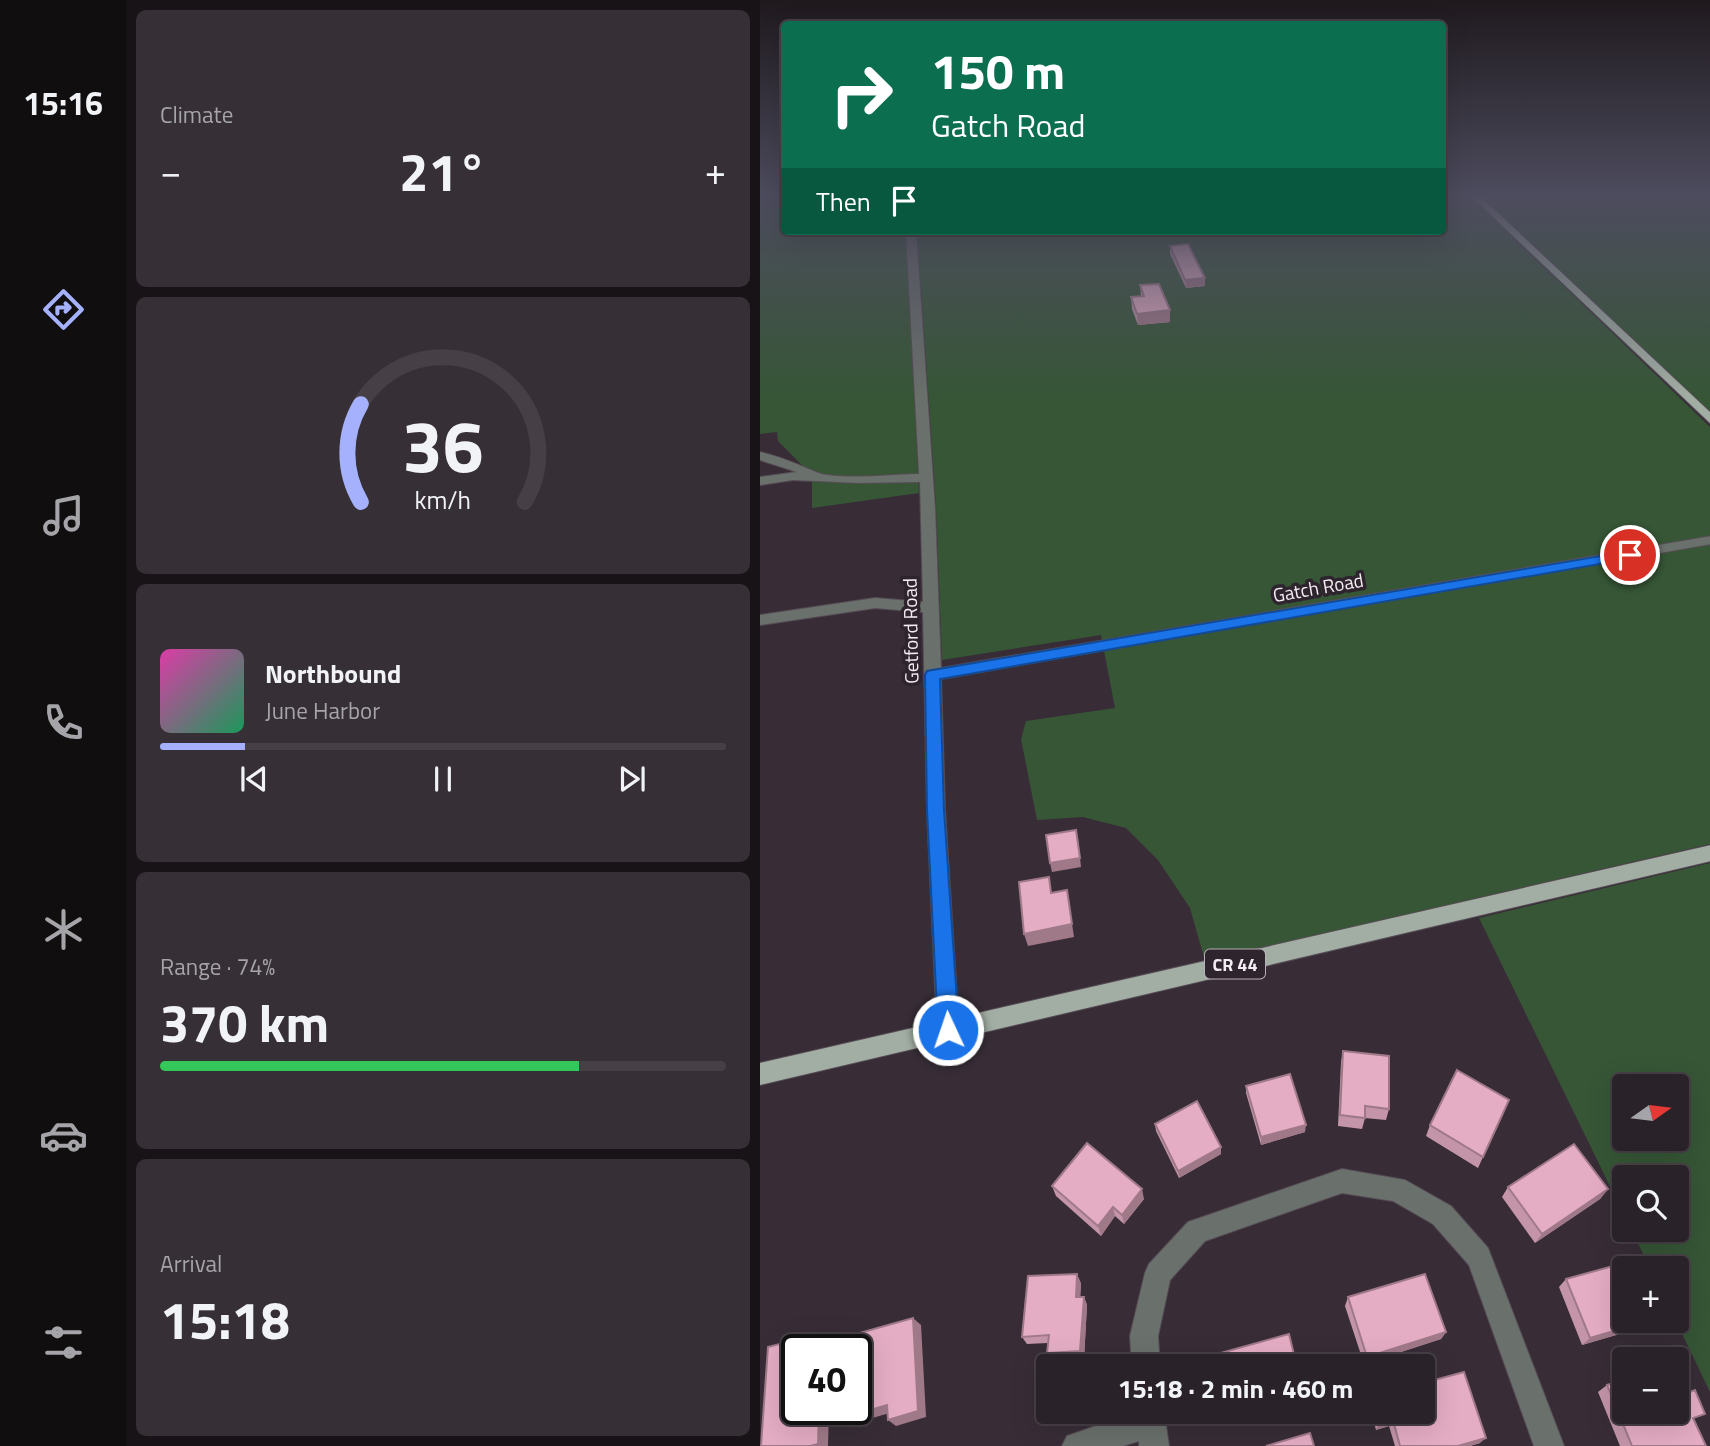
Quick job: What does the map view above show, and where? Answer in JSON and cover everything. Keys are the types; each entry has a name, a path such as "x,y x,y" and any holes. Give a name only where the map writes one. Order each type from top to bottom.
{"main road":[{"path":"1547,264 1710,420"},
{"name":"CR 44","path":"760,1074 1710,853"}],"street":[{"name":"Getford Road","path":"913,264 926,478 936,810 948,1030"},
{"path":"760,456 786,462 813,475"},
{"path":"760,481 774,477 813,475 849,479 926,478"},
{"name":"Gatch Road","path":"932,675 1710,540"},
{"path":"760,620 875,603 931,608"},
{"path":"1145,1354 1144,1336 1158,1273 1197,1231 1342,1181 1396,1189 1442,1215 1479,1257 1549,1446"},
{"path":"1077,1446 1151,1427"}],"green space":[{"path":"760,264 908,264 919,493 812,508 812,475 778,441 777,432 760,434"},
{"path":"919,264 1541,264 1710,427 1710,844 1205,961 1190,908 1158,860 1126,828 1083,817 1037,820 1021,739 1026,721 1115,708 1101,635 942,660 936,505"},
{"path":"1553,264 1710,264 1710,413"},
{"path":"1711,863 1710,1392 1682,1333 1689,1333 1689,1256 1644,1256 1638,1242 1689,1242 1689,1165 1612,1165 1612,1190 1479,918"}],"building":[{"path":"1178,264 1198,264 1205,278 1185,280"},
{"path":"1159,284 1170,310 1137,314 1131,297 1144,296 1140,285"},
{"path":"1076,830 1080,858 1050,863 1046,835"},
{"path":"1049,877 1051,893 1067,890 1072,924 1024,934 1019,882"},
{"path":"1343,1051 1389,1056 1389,1109 1365,1106 1365,1118 1340,1115"},
{"path":"1457,1070 1509,1100 1483,1157 1430,1125"},
{"path":"1290,1074 1306,1125 1261,1137 1246,1086"},
{"path":"1197,1101 1221,1147 1178,1171 1155,1124"},
{"path":"1087,1143 1142,1189 1122,1215 1113,1207 1098,1226 1052,1186"},
{"path":"1574,1144 1608,1189 1542,1234 1508,1187"},
{"path":"1612,1266 1612,1332 1590,1338 1566,1279"},
{"path":"1077,1274 1076,1297 1084,1297 1080,1351 1047,1353 1049,1335 1022,1337 1028,1276"},
{"path":"1425,1274 1446,1332 1376,1354 1366,1354 1348,1297"},
{"path":"913,1318 918,1411 888,1420 887,1405 872,1410 872,1334 856,1334"},
{"path":"1289,1334 1294,1354 1217,1354"},
{"path":"781,1344 781,1425 819,1425 818,1444 761,1446 768,1347"},
{"path":"1464,1372 1486,1438 1458,1446 1400,1446 1394,1424 1435,1424 1435,1380"},
{"path":"1612,1384 1612,1397 1607,1385"},
{"path":"1695,1390 1705,1414 1693,1418 1706,1446 1632,1446 1623,1424 1689,1424 1689,1392"},
{"path":"1310,1433 1314,1446 1266,1446"}],"route":[{"path":"948,1030 932,675 1630,555"}]}
